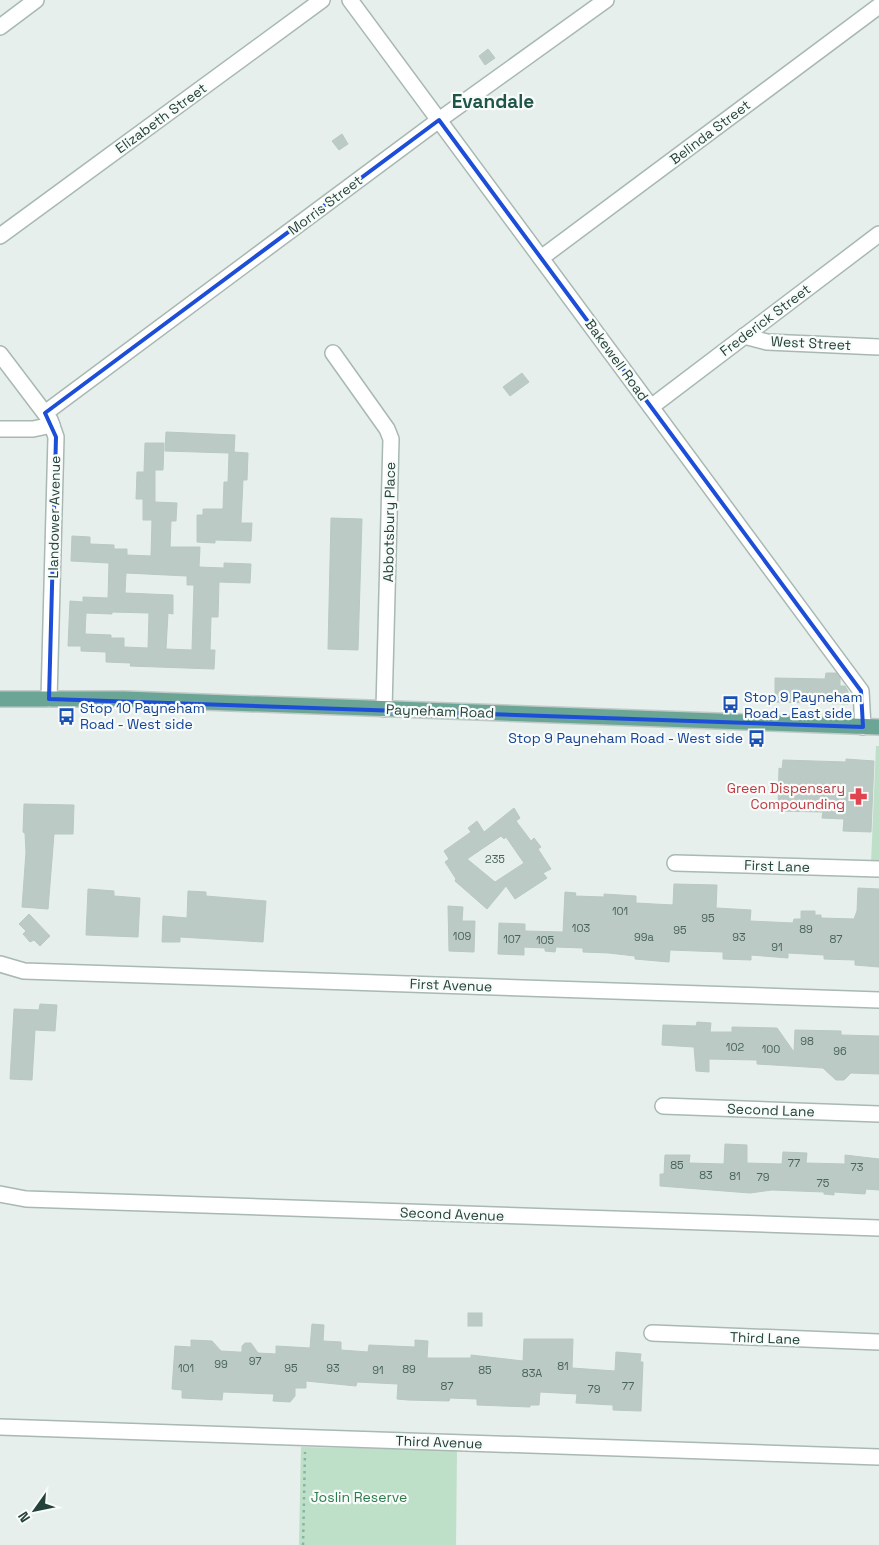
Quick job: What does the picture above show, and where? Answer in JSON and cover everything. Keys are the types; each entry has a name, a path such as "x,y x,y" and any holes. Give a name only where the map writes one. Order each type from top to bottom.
{"main road":[{"name":"Payneham Road","path":"0,699 124,699 879,727"}],"street":[{"path":"0,27 36,0"},
{"name":"Elizabeth Street","path":"0,236 322,0"},
{"name":"Bakewell Road","path":"350,0 861,691 863,727"},
{"name":"Morris Street","path":"48,419 439,120 606,0"},
{"name":"Belinda Street","path":"541,258 879,6"},
{"name":"Frederick Street","path":"651,406 879,234"},
{"name":"West Street","path":"744,336 767,342 879,347"},
{"name":"Abbotsbury Place","path":"334,353 387,429 391,439 384,709"},
{"name":"Llandower Avenue","path":"0,354 48,419 56,437 49,699"},
{"path":"0,428 33,429 48,419"},
{"name":"First Lane","path":"674,863 879,869"},
{"name":"First Avenue","path":"0,964 24,970 879,1000"},
{"name":"First Avenue","path":"0,976 24,970"},
{"name":"Second Lane","path":"663,1106 879,1114"},
{"name":"Second Avenue","path":"0,1194 26,1199 879,1228"},
{"name":"Second Avenue","path":"0,1205 26,1199"},
{"name":"Third Lane","path":"652,1333 879,1342"},
{"name":"Third Avenue","path":"0,1427 879,1457"}],"path":[{"path":"303,1545 306,1438"}],"highlighted area":[{"path":"439,120 861,691 863,727 49,699 56,437 45,413"}],"green space":[{"path":"876,746 879,746 879,864 871,864"},
{"name":"Joslin Reserve","path":"301,1447 457,1450 456,1545 299,1545"}],"building":[{"path":"488,49 495,58 485,65 479,56"},
{"path":"342,134 348,144 339,150 332,141"},
{"path":"522,373 529,382 510,396 503,387"},
{"path":"166,432 235,435 234,452 248,453 247,480 243,480 241,523 252,523 251,541 215,540 215,543 197,542 197,515 203,515 203,509 223,509 224,482 228,482 229,453 165,451"},
{"path":"145,443 164,443 163,470 155,470 155,502 177,503 176,521 171,521 170,547 200,547 199,567 224,568 224,563 251,564 250,583 219,582 218,617 211,617 210,650 215,650 214,669 130,666 131,663 106,662 106,652 81,651 81,646 68,646 70,601 83,602 83,597 108,598 109,563 71,561 72,536 90,537 90,544 114,545 114,549 127,549 127,555 151,556 152,520 143,520 143,499 136,499 137,472 144,472","holes":["126,573 187,576 187,585 194,585 192,650 166,649 168,613 173,614 173,595 125,593","112,612 149,613 148,648 124,647 124,638 111,638 111,635 85,634 86,613 112,614"]},
{"path":"331,518 362,519 358,650 328,649"},
{"path":"826,673 836,673 840,678 840,686 845,686 848,691 848,704 775,702 775,678 825,679"},
{"path":"846,759 874,761 871,832 843,831 844,819 822,818 823,812 778,811 779,768 782,769 783,760 846,762"},
{"path":"24,804 74,805 73,834 54,834 48,909 22,907 26,852 25,833 23,832"},
{"path":"514,808 520,818 516,821 531,841 534,838 541,847 538,849 551,869 543,873 547,878 515,899 506,886 487,909 455,881 456,879 445,862 449,859 444,851 471,832 468,828 477,821 484,832","holes":["501,836 504,839 506,837 524,863 495,882 467,859"]},
{"path":"674,884 717,885 716,908 751,910 750,921 793,923 794,919 801,919 801,911 815,911 815,915 821,915 821,918 854,919 857,911 858,888 879,889 879,967 855,965 855,960 824,959 824,955 788,953 788,958 751,955 751,960 723,959 723,952 670,950 669,962 635,959 635,956 583,952 583,948 556,947 555,952 545,951 545,948 524,947 524,955 498,954 499,923 525,924 525,931 563,932 565,892 576,893 575,896 604,897 604,894 636,896 636,903 673,905"},
{"path":"88,889 114,891 114,896 140,898 138,937 86,935"},
{"path":"188,891 206,892 206,896 266,901 263,942 180,937 180,942 162,942 163,916 187,918"},
{"path":"448,906 463,907 462,921 475,921 474,952 449,951"},
{"path":"29,914 50,936 40,946 34,940 30,942 23,934 26,931 19,924"},
{"path":"40,1004 57,1005 55,1031 35,1030 32,1080 10,1079 14,1009 39,1010"},
{"path":"697,1022 711,1023 710,1032 732,1032 732,1027 777,1028 794,1052 795,1030 841,1031 841,1035 879,1036 879,1074 851,1073 844,1080 836,1080 823,1068 757,1064 757,1060 709,1059 709,1072 696,1071 694,1047 662,1045 663,1025 696,1026"},
{"path":"725,1144 747,1145 747,1163 782,1164 783,1152 807,1153 806,1163 845,1164 845,1155 879,1159 879,1190 866,1189 865,1194 834,1192 834,1195 824,1194 824,1192 772,1190 750,1193 660,1186 660,1174 664,1174 665,1155 690,1155 689,1163 724,1164"},
{"path":"468,1313 482,1313 482,1326 468,1326"},
{"path":"312,1324 324,1325 323,1341 341,1342 341,1350 368,1352 369,1345 415,1347 415,1340 428,1341 427,1358 471,1358 471,1355 523,1361 524,1339 573,1339 572,1368 615,1371 616,1352 641,1354 640,1362 643,1362 641,1411 613,1410 613,1405 576,1403 577,1394 540,1392 539,1405 530,1405 530,1407 477,1405 477,1399 450,1398 449,1401 397,1399 398,1384 357,1382 356,1386 306,1381 306,1388 295,1388 295,1396 290,1402 273,1401 274,1394 223,1392 222,1400 182,1398 182,1390 172,1389 175,1346 191,1347 191,1340 212,1341 221,1351 242,1352 242,1346 245,1343 251,1343 258,1353 276,1354 276,1346 310,1348"}],"place":[{"name":"Stop 9 Payneham Road - East side","path":"730,705"},
{"name":"Stop 10 Payneham Road - West side","path":"66,716"},
{"name":"Stop 9 Payneham Road - West side","path":"757,738"},
{"name":"Green Dispensary Compounding","path":"859,796"}],"district":[{"name":"Evandale","path":"493,101"}]}
